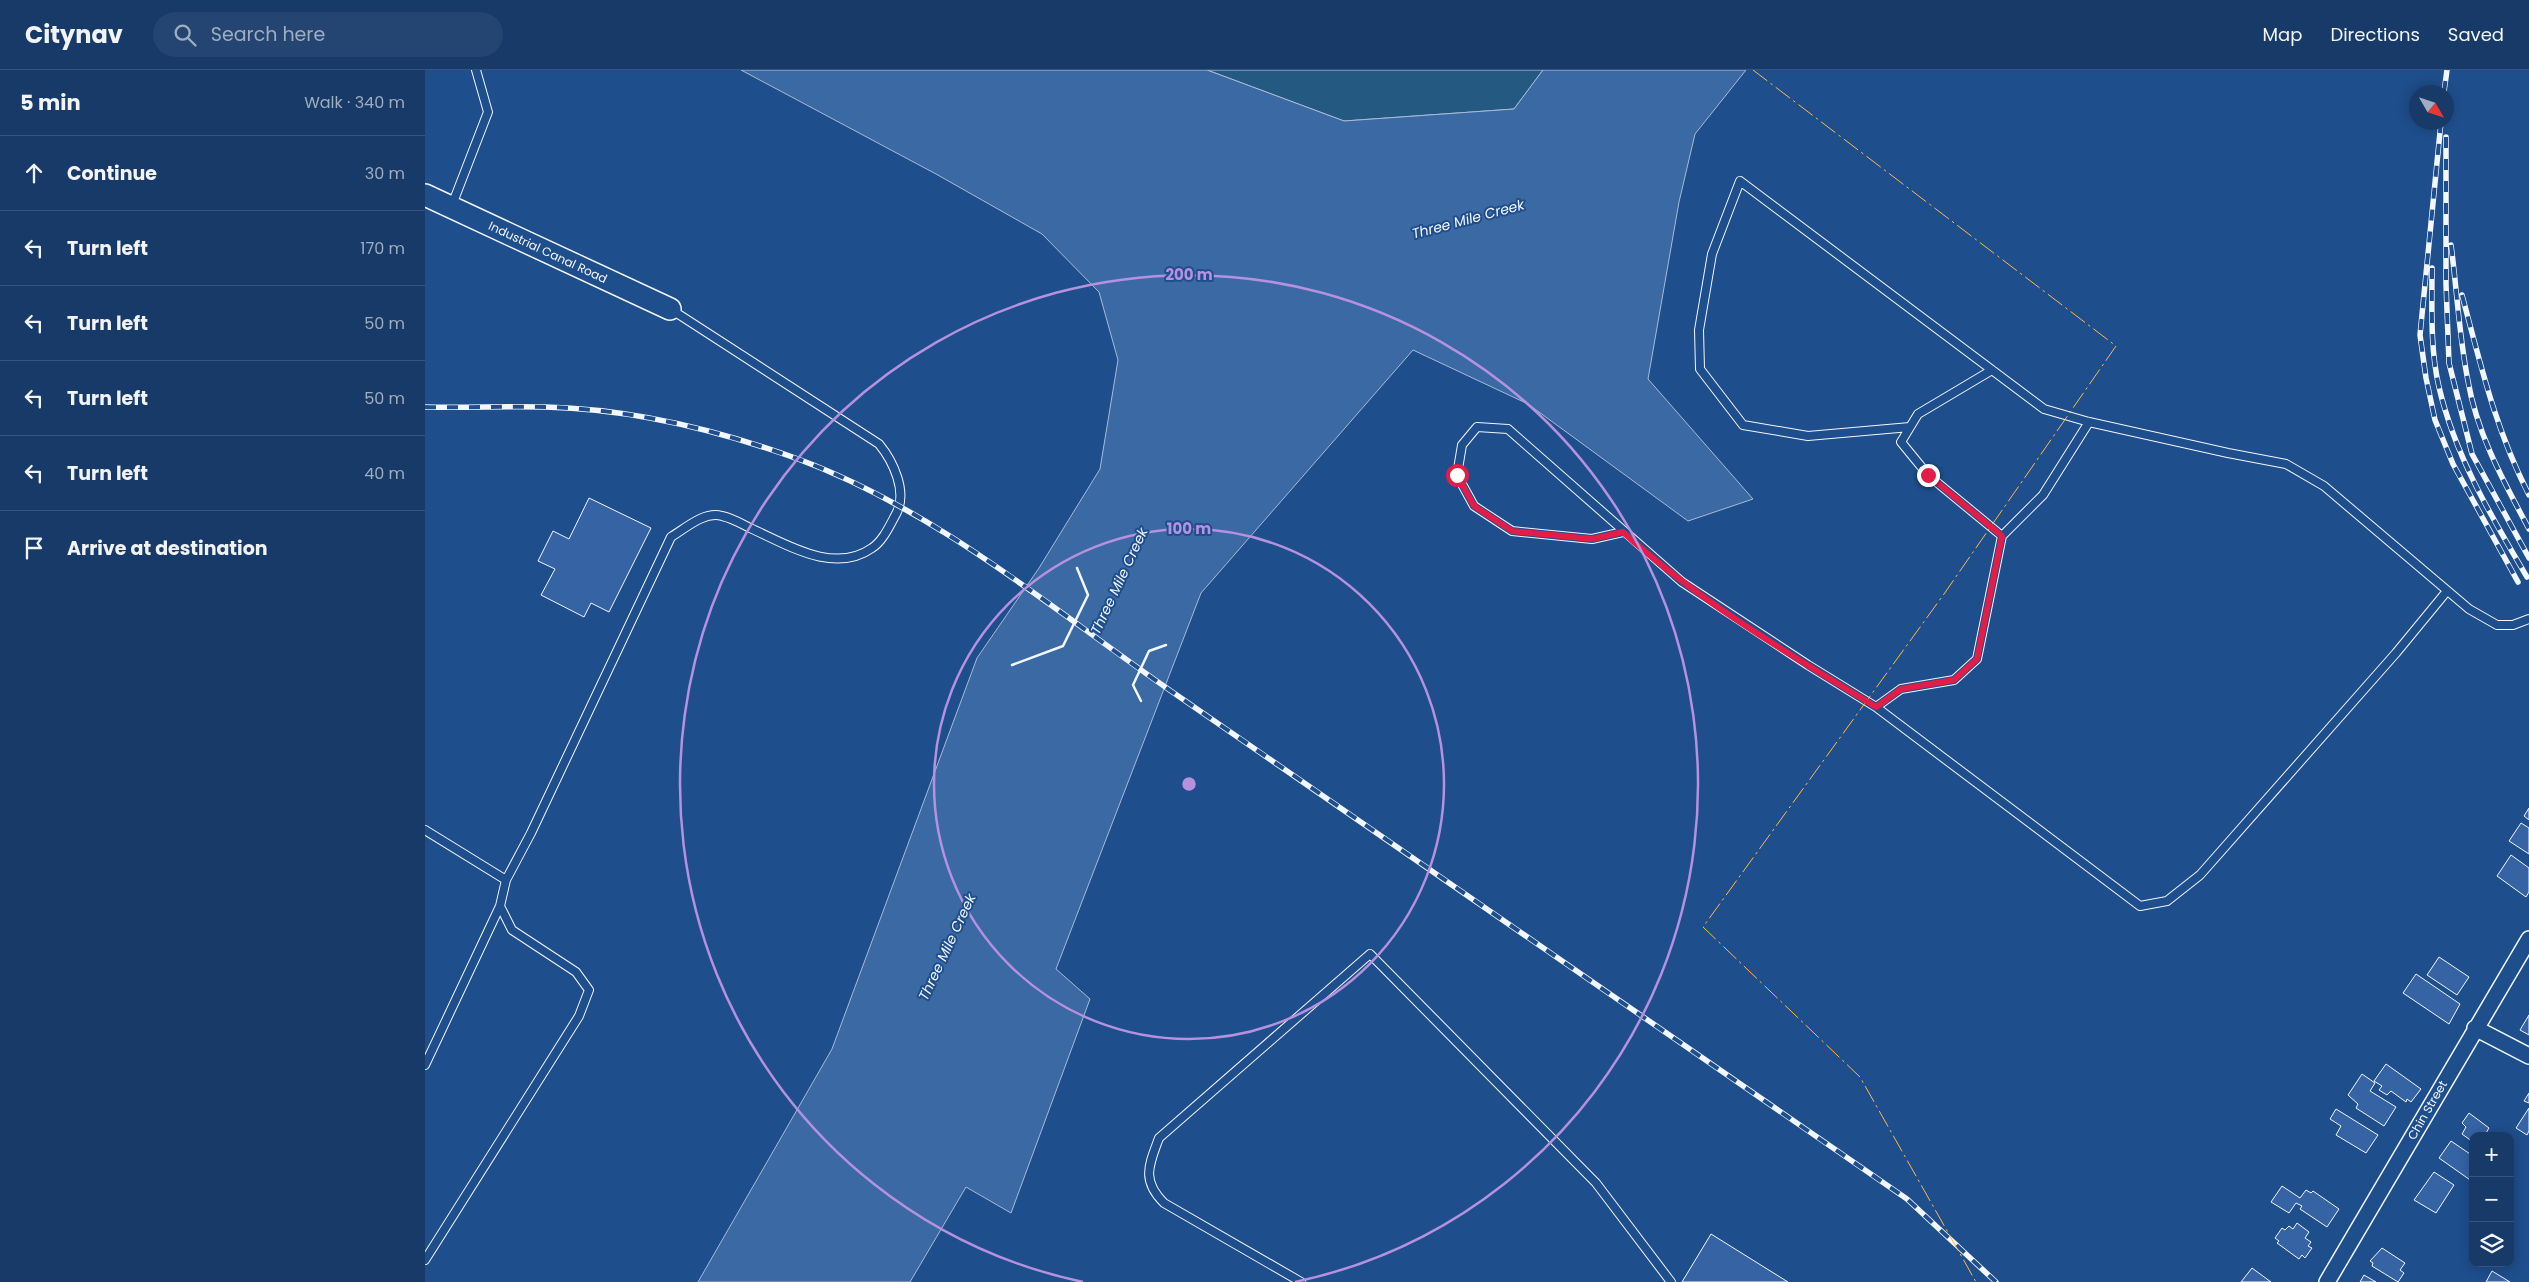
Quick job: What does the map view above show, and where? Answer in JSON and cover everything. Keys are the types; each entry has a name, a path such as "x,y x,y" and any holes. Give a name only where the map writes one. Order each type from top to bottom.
{"street":[{"name":"Industrial Canal Road","path":"425,195 670,309"},
{"name":"Chin Street","path":"2327,1282 2529,939"},
{"path":"2475,1028 2529,1056"}],"lane":[{"path":"451,207 488,112 476,70"},
{"path":"1910,427 1808,436 1743,425 1700,368 1699,330 1712,254 1740,181 2045,409 2089,422 2227,453 2286,464 2324,486 2469,610 2497,625 2513,626 2529,619"},
{"path":"425,1065 500,906 506,880 535,825 671,537 701,518 721,515 801,551 831,559 854,557 873,548 887,530 900,508 897,475 891,458 879,444 670,309"},
{"path":"1992,370 1918,414 1901,442 1923,468 2002,536"},
{"path":"1876,707 1901,689 1954,680 1977,659 2002,536 2043,495 2089,422"},
{"path":"1623,532 1592,539 1512,531 1474,506 1457,475 1462,445 1477,427 1508,429 1682,582 1808,665 1876,707 2140,906 2167,901 2200,875 2397,653 2447,591"},
{"path":"425,830 506,880"},
{"path":"425,1260 579,1016 589,990 576,972 511,930 500,906"},
{"path":"1301,1282 1164,1203 1151,1190 1149,1165 1159,1138 1371,954 1595,1183 1671,1282"}],"shaded area":[{"path":"1207,70 1543,70 1514,109 1344,121"}],"water":[{"name":"Three Mile Creek","path":"741,70 1207,70 1344,121 1514,109 1543,70 1746,70 1695,134 1679,202 1648,379 1753,499 1688,521 1528,404 1413,350 1201,593 1056,969 1090,999 1011,1213 966,1187 910,1282 698,1282 832,1049 977,658 1039,568 1100,469 1118,360 1099,292 1042,234 936,174"}],"building":[{"path":"589,498 651,528 609,612 591,603 584,617 541,595 555,569 538,561 553,531 569,539"},
{"path":"2529,808 2529,820 2524,816"},
{"path":"2521,823 2529,828 2529,854 2509,841"},
{"path":"2511,855 2529,868 2529,892 2526,897 2497,876"},
{"path":"2439,957 2469,977 2457,995 2427,975"},
{"path":"2416,974 2460,1004 2449,1024 2403,993"},
{"path":"2529,1015 2529,1035 2520,1030"},
{"path":"2386,1064 2421,1089 2411,1102 2407,1099 2406,1102 2391,1091 2387,1095 2379,1090 2382,1086 2374,1081"},
{"path":"2362,1074 2375,1083 2370,1091 2396,1107 2384,1126 2356,1108 2358,1104 2348,1095"},
{"path":"2529,1093 2529,1103 2524,1101"},
{"path":"2529,1108 2529,1131 2527,1135 2516,1128"},
{"path":"2336,1109 2378,1135 2366,1153 2336,1135 2341,1126 2330,1119"},
{"path":"2469,1113 2489,1128 2487,1132 2469,1132 2469,1139 2462,1134 2466,1127 2462,1123"},
{"path":"2451,1141 2469,1153 2469,1179 2439,1158"},
{"path":"2434,1172 2454,1185 2436,1213 2414,1200"},
{"path":"2282,1186 2300,1198 2306,1190 2311,1193 2313,1191 2339,1209 2327,1227 2300,1209 2302,1206 2296,1203 2289,1213 2271,1202"},
{"path":"2297,1223 2309,1232 2305,1238 2311,1242 2308,1246 2312,1248 2305,1258 2302,1255 2299,1259 2277,1243 2279,1241 2275,1238 2282,1228 2285,1230 2289,1226 2293,1229"},
{"path":"1711,1234 1788,1282 1682,1282"},
{"path":"2382,1248 2405,1263 2400,1270 2404,1273 2398,1282 2372,1266 2373,1263 2370,1261"},
{"path":"2252,1268 2271,1282 2241,1282"},
{"path":"2492,1271 2510,1282 2486,1282"},
{"path":"2364,1275 2376,1282 2360,1282"}],"railway":[{"path":"2445,85 2447,70"},
{"path":"2440,130 2420,335 2426,378 2435,420 2453,464 2518,582"},
{"path":"2446,137 2446,284 2449,363 2472,454 2529,558"},
{"path":"2451,245 2462,347 2472,401 2493,457 2529,529"},
{"path":"2432,268 2434,358 2446,412 2454,437 2475,485 2527,577"},
{"path":"2462,295 2498,421 2529,495"},
{"path":"425,407 578,409 610,412 674,423 706,430 798,459 851,481 901,507 950,536 1045,600 1184,700 1907,1199 1996,1282"}],"wall":[{"path":"1012,665 1063,646 1088,595 1077,568"},
{"path":"1141,701 1133,685 1149,651 1166,645"}],"power":[{"path":"1753,70 2116,346 1944,594 1703,927 1860,1077 1976,1282"}],"route":[{"path":"1457,475 1474,506 1512,531 1592,539 1623,532 1682,582 1808,665 1876,707 1901,689 1954,680 1977,659 2002,536 1928,475"}]}
